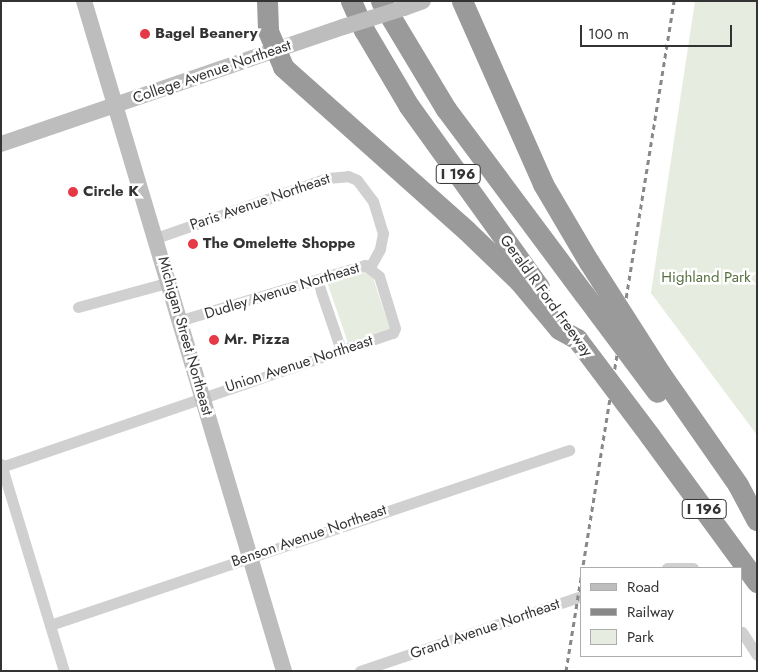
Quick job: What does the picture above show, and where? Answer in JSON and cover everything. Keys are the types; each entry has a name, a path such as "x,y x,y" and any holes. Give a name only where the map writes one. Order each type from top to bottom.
{"highway":[{"path":"267,1 268,31 282,67 467,231 519,281 559,329 577,339"},
{"name":"Gerald R Ford Freeway","path":"351,1 364,30 409,106 577,339 757,582"},
{"name":"Gerald R Ford Freeway","path":"381,1 446,108 584,294 659,383 757,526"},
{"path":"462,1 543,184 659,383 738,485 757,520"}],"main road":[{"name":"Michigan Street Northeast","path":"84,1 182,320 202,396 284,671"},
{"name":"College Avenue Northeast","path":"1,144 117,106 274,50 424,1"}],"street":[{"name":"Paris Avenue Northeast","path":"156,238 327,178 348,176 357,180 373,201 383,233 380,249 370,267"},
{"name":"Dudley Avenue Northeast","path":"182,320 365,265 370,267 379,276 395,328"},
{"path":"317,280 340,350"},
{"path":"78,307 170,282"},
{"name":"Union Avenue Northeast","path":"2,466 202,396 393,333 395,328"},
{"name":"Benson Avenue Northeast","path":"50,625 249,556 569,450"},
{"path":"2,466 64,671"},
{"name":"Grand Avenue Northeast","path":"360,671 580,597"},
{"path":"743,634 757,656"}],"green space":[{"name":"Highland Park","path":"695,1 757,1 757,435 651,293"},
{"path":"363,271 373,278 390,329 348,343 327,282"}],"railway":[{"path":"583,567 674,1"},
{"path":"566,671 580,584"}],"place":[{"name":"Bagel Beanery","path":"145,34"},
{"name":"Circle K","path":"73,192"},
{"name":"The Omelette Shoppe","path":"193,244"},
{"name":"Mr. Pizza","path":"214,340"}]}
